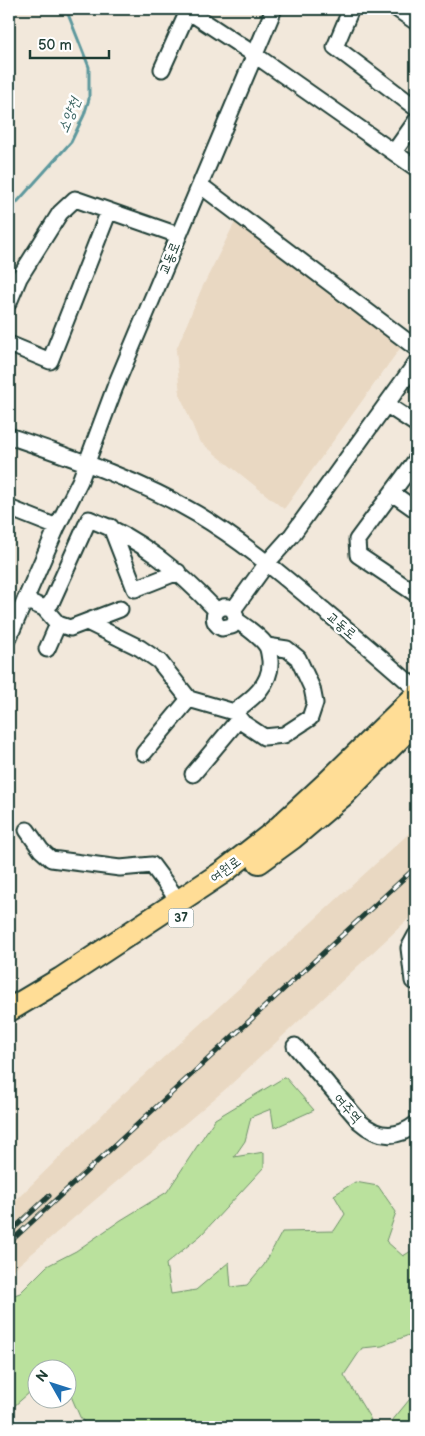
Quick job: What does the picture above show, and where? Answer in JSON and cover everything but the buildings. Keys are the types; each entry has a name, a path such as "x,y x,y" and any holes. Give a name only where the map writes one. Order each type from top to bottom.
{"highway":[{"name":"여원로","path":"9,1027 202,905 292,838 416,696"},
{"name":"여원로","path":"9,1010 61,979 215,877 336,788 416,722"},
{"path":"9,996 91,945 247,841 273,833"}],"street":[{"path":"162,69 187,9 416,168"},
{"name":"교동로","path":"87,464 178,235 274,9"},
{"path":"351,9 335,47 416,108"},
{"path":"397,9 416,22"},
{"path":"394,152 416,121"},
{"path":"200,185 416,348"},
{"path":"9,302 24,270 60,213 75,199 178,235"},
{"path":"9,344 50,361 109,211"},
{"path":"234,615 267,563 292,535 416,363"},
{"path":"387,404 416,424"},
{"name":"교동로","path":"9,436 134,483 197,514 267,563 416,689"},
{"path":"416,460 357,540 358,555 416,594"},
{"path":"9,636 87,464"},
{"path":"392,493 416,510"},
{"path":"9,508 57,527"},
{"path":"44,608 51,603 89,519 110,527 164,560 216,610 223,607 230,608 234,615 267,646 271,669 264,685 236,715 193,774"},
{"path":"110,527 135,589 178,572"},
{"path":"25,600 44,608 58,624 70,628 120,609"},
{"path":"87,622 140,648 159,661 189,699 236,715 252,730 264,737 284,736 310,718 315,703 312,688 298,658 287,648 267,646"},
{"path":"47,649 58,624"},
{"path":"144,754 189,699"},
{"path":"27,830 50,859 120,868 152,866 172,892"},
{"path":"413,981 409,948 416,935"},
{"name":"여주역","path":"295,1046 369,1130 390,1135 400,1134 416,1124"}],"shaded area":[{"path":"235,222 401,347 284,509 199,441 180,395 176,350 201,290"},
{"path":"416,827 416,912 228,1087 9,1273 9,1207 119,1098"}],"green space":[{"path":"285,1077 314,1110 274,1128 271,1109 251,1117 245,1141 234,1157 264,1152 264,1167 201,1235 166,1264 171,1294 196,1290 229,1262 231,1287 247,1285 264,1265 282,1232 334,1231 345,1214 334,1195 355,1182 378,1186 396,1212 386,1241 403,1256 416,1248 416,1332 382,1346 362,1348 344,1375 370,1418 372,1427 88,1427 76,1408 78,1408 78,1358 28,1358 28,1394 13,1407 9,1404 9,1297 20,1293 47,1266 76,1251 121,1220 167,1192 215,1119"},
{"path":"416,1393 416,1427 387,1427 414,1394"}],"waterway":[{"name":"소양천","path":"9,211 71,142 84,115 89,99 89,67 66,9"}],"railway":[{"path":"9,1243 416,867"},
{"path":"9,1233 49,1196"}]}
